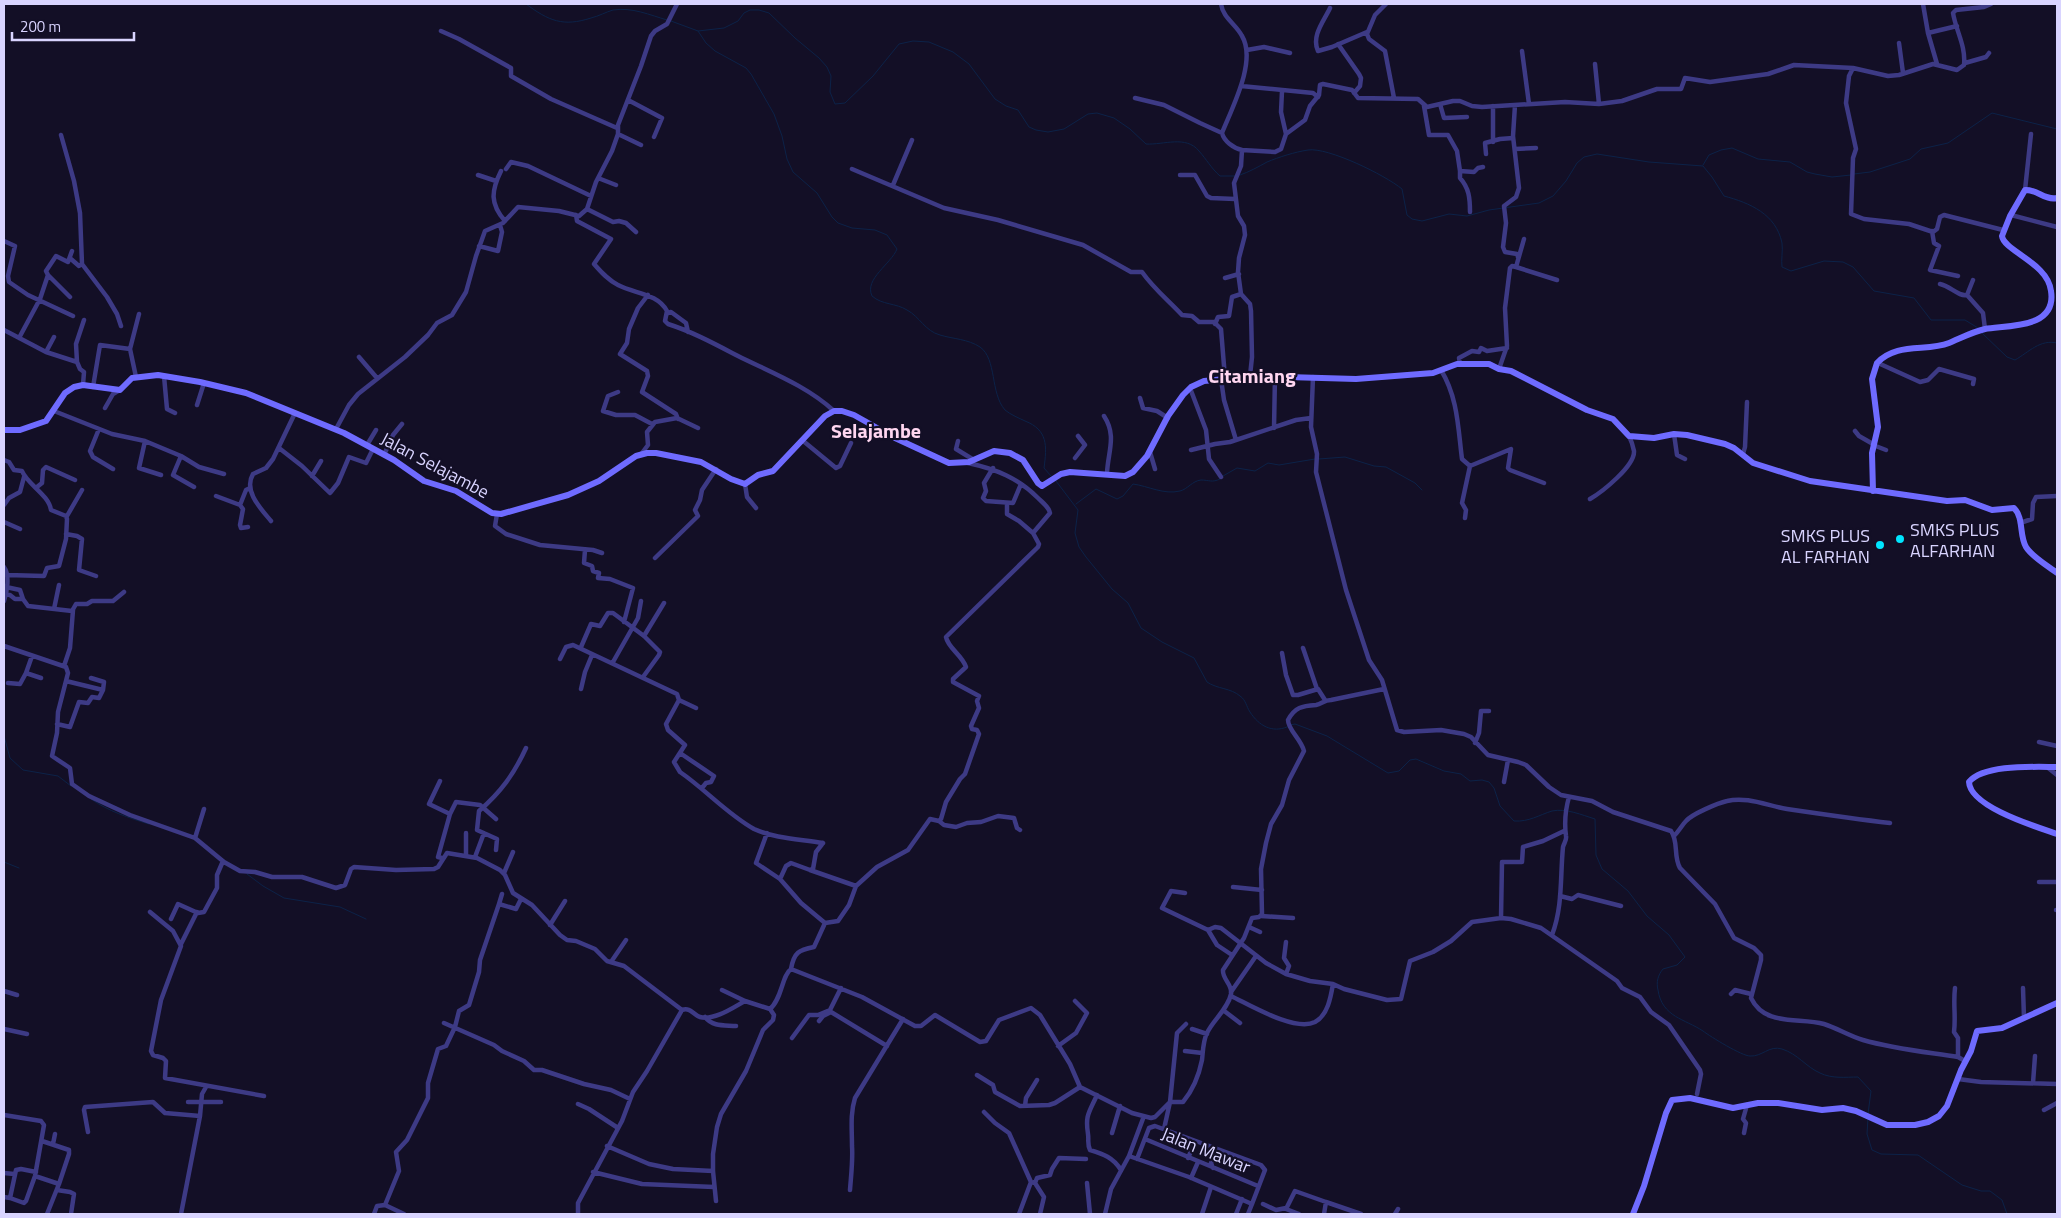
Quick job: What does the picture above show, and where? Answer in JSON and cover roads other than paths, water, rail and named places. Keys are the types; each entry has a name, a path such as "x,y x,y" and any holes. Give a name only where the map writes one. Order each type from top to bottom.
{"street":[{"path":"336,429 349,405 377,378 405,357 415,345 428,336 437,323 452,315 466,292 485,231 506,221 514,209 521,206 576,215 581,215 587,209 598,178 612,152 618,134 617,128 651,36 655,31 667,24 677,4"},
{"path":"1221,4 1225,15 1242,35 1247,50 1241,86 1222,132"},
{"path":"1386,4 1375,15 1367,32 1369,39 1381,47 1386,54 1394,98"},
{"path":"1923,4 1928,33 1937,64"},
{"path":"1424,106 1460,101 1476,107 1564,102 1599,104 1622,101 1658,89 1681,88 1685,78 1710,82 1768,74 1794,65 1853,68 1888,76 1937,64 1954,70 1962,68 1965,63 1962,41 1953,12 1975,5 1991,4"},
{"path":"1330,8 1320,24 1316,49 1321,51 1367,32"},
{"path":"1928,33 1957,26"},
{"path":"441,31 512,69 511,76 546,96 617,128"},
{"path":"1899,43 1904,73"},
{"path":"1338,44 1361,78 1360,86 1354,93"},
{"path":"1247,50 1260,46 1290,53"},
{"path":"1522,51 1529,104"},
{"path":"1965,63 1986,57 1989,53"},
{"path":"1595,64 1599,104"},
{"path":"1853,68 1849,76 1846,103 1856,149 1852,158 1850,213 1864,219 1909,224 1932,231 1937,230 1942,216 2003,230"},
{"path":"1286,134 1292,128 1304,122 1310,106 1318,97 1320,85 1323,84 1350,89 1358,98 1418,99 1424,106 1429,135 1448,135 1457,151 1460,178 1469,193 1470,212"},
{"path":"1241,86 1313,93 1318,97"},
{"path":"1135,98 1164,105 1222,132 1227,141 1235,148 1242,150 1280,151 1286,134 1282,112 1282,91"},
{"path":"628,100 663,118 654,136"},
{"path":"1440,104 1444,118 1467,117"},
{"path":"1515,105 1513,138 1519,188 1516,197 1504,206 1506,223 1503,247 1505,252 1517,254 1518,257"},
{"path":"1493,106 1493,142"},
{"path":"618,134 640,145"},
{"path":"1873,491 1871,458 1878,424 1872,379 1878,363 1896,352 1948,344 1962,336 1985,329 2015,327 2036,320 2046,313 2052,299 2050,286 2046,278 2028,259 2004,243 2002,238 2003,230 2025,190 2031,134"},
{"path":"61,135 74,180 80,214 82,264 107,297 117,314 120,326"},
{"path":"1486,154 1484,144 1513,138"},
{"path":"893,185 912,140"},
{"path":"1515,149 1536,148"},
{"path":"1242,150 1240,166 1234,183 1245,235 1239,258 1239,274 1241,294 1250,304 1251,311 1252,362 1250,376"},
{"path":"506,221 495,206 494,195 496,181 511,162 528,166 591,196"},
{"path":"1460,171 1474,172 1478,168 1483,167"},
{"path":"852,169 944,208 998,220 1083,245 1131,272 1142,272 1151,286 1182,315 1191,315 1197,321 1213,322 1222,331 1224,400 1236,440"},
{"path":"1180,174 1196,175 1207,196 1211,198 1236,199"},
{"path":"478,175 496,181"},
{"path":"598,178 616,185"},
{"path":"2025,190 2033,190 2050,199 2057,198"},
{"path":"587,209 613,222 619,220 636,232"},
{"path":"576,215 577,220 610,239 594,262 595,265 609,279 620,286 660,301 668,314 666,323 781,377 811,394 834,411 850,413 946,463 971,461 993,452 1010,453 1025,463 1039,485 1045,485 1070,472 1128,475 1136,469 1150,452 1180,398 1190,388 1204,381 1250,376 1350,380 1429,374 1454,364 1489,364 1499,369 1511,371 1587,410 1610,418 1629,436 1633,455 1616,480 1590,500"},
{"path":"2011,215 2057,227"},
{"path":"479,246 498,251 502,232 500,225"},
{"path":"1932,231 1934,243 1939,246 1930,270 1958,276"},
{"path":"1516,267 1524,239"},
{"path":"4,241 15,246 8,281 28,295 74,316"},
{"path":"70,259 72,251"},
{"path":"19,338 40,299 48,275 46,271 55,256 67,262 70,259"},
{"path":"70,259 79,266 82,264"},
{"path":"1499,369 1507,348 1505,311 1511,266 1558,280"},
{"path":"1225,278 1239,274"},
{"path":"48,275 70,297"},
{"path":"1967,295 1972,280"},
{"path":"1940,284 1960,295 1967,295 1983,313 1985,329"},
{"path":"1215,324 1218,317 1229,316 1232,297 1241,294"},
{"path":"648,295 638,308 629,329 627,343 620,354 647,371 648,376 642,392 676,414 678,418 698,428"},
{"path":"668,314 671,312 686,323 688,332"},
{"path":"105,408 113,394 117,393 118,390 122,390 128,380 136,377 130,349 139,314"},
{"path":"83,385 84,372 80,369 77,362 76,344 84,320"},
{"path":"4,330 46,352 77,362"},
{"path":"46,352 54,337"},
{"path":"93,387 100,345 130,349"},
{"path":"1460,364 1459,358 1472,351 1479,352 1481,348 1487,351 1507,348"},
{"path":"360,357 377,378"},
{"path":"1878,363 1920,382 1928,380 1939,369 1974,379 1973,384"},
{"path":"1441,370 1448,381 1456,410 1462,458 1470,466"},
{"path":"164,376 167,409 175,413"},
{"name":"Jalan Selajambe","path":"136,377 164,376 246,392 336,429 384,455 424,481 456,490 498,514 573,493 599,481 641,454"},
{"path":"1274,428 1275,376"},
{"path":"1313,378 1311,430 1316,459 1316,472 1346,590 1367,656 1382,680 1395,725 1399,731 1447,730 1468,736 1488,756 1522,763 1530,768 1553,790 1569,797 1592,801 1613,812 1671,831 1674,836 1677,864 1715,904 1734,938 1754,948 1761,956 1751,994 1752,1000 1764,1012 1783,1020 1822,1023 1862,1040 1917,1052 1958,1057 1965,1061"},
{"path":"197,405 204,383"},
{"path":"4,430 20,430 48,420 68,390 83,385 118,390"},
{"path":"1190,388 1206,430 1209,459 1221,477"},
{"path":"618,392 608,396 603,411 616,415 635,416 652,424"},
{"path":"1140,398 1143,408 1157,411 1168,418"},
{"path":"1743,454 1747,402"},
{"path":"54,411 112,434 145,441 181,456 199,467 224,474"},
{"path":"745,484 758,474 773,471 825,416 834,411"},
{"path":"271,521 258,504 250,488 252,475 270,464 295,413"},
{"path":"1104,416 1110,425 1112,436 1106,473"},
{"path":"641,454 648,444 646,434 652,424 659,420 678,418"},
{"path":"1191,450 1236,440 1296,420 1312,418"},
{"path":"384,455 393,436 402,424"},
{"path":"99,429 90,451 93,457 113,469"},
{"path":"279,448 330,494 338,483 349,457 366,463 376,430"},
{"path":"1855,431 1859,436 1886,450"},
{"path":"1629,436 1654,438 1674,434 1687,435 1725,444 1743,454 1753,463 1810,481 1873,491 1931,497 1947,501 1965,500 1992,510 2012,508 2018,513 2027,548 2057,573"},
{"path":"1674,434 1676,454 1678,457 1685,459"},
{"path":"1075,458 1085,446 1078,436"},
{"path":"802,440 836,468 840,466 851,443"},
{"path":"145,441 139,468 160,475"},
{"path":"958,441 956,449 971,461 993,468 1021,484 1051,512 1033,533"},
{"path":"1470,466 1511,449 1508,468 1544,483"},
{"path":"1150,452 1155,469"},
{"path":"641,454 660,453 701,462 731,479 745,484"},
{"path":"181,456 173,475 194,487"},
{"path":"4,460 9,462 14,470 22,471 24,477 37,488 51,510 67,516"},
{"path":"312,476 321,461"},
{"path":"1465,518 1466,510 1462,503 1470,466"},
{"path":"37,488 42,483 43,470 46,467 75,480"},
{"path":"993,468 984,483 986,491 983,498 988,502 1013,503 1021,484"},
{"path":"655,558 698,516 695,510 702,490 716,469"},
{"path":"4,505 9,498 20,492 24,477"},
{"path":"745,484 747,497 756,508"},
{"path":"240,505 246,490 250,488"},
{"path":"7,575 46,575 47,568 60,564 66,534 67,516 82,490"},
{"path":"216,496 240,505 243,510 240,519 241,528 248,527"},
{"path":"2020,523 2032,519 2033,503 2036,497 2057,496"},
{"path":"939,821 946,802 965,774 979,734 978,730 972,729 971,726 979,708 977,701 979,696 953,682 953,679 966,667 961,656 946,641 946,637 1039,546 1033,533 1007,514 1007,503"},
{"path":"498,514 495,526 506,534 543,546 593,550 602,553"},
{"path":"4,522 20,529"},
{"path":"66,534 82,539 79,570 96,576"},
{"path":"585,550 584,563 592,566 593,571 599,573 598,578 633,588 624,622"},
{"path":"4,567 7,575 4,601"},
{"path":"54,609 59,585"},
{"path":"6,587 20,590 28,606 73,610"},
{"path":"64,666 70,648 73,610 76,604 87,604 92,601 114,601 124,592"},
{"path":"5,594 15,599 23,599"},
{"path":"613,662 638,618 641,601"},
{"path":"644,636 664,603"},
{"path":"581,648 590,625 600,626 608,613 612,613 644,636 660,654 643,677"},
{"path":"560,659 568,646 573,645 592,655 613,662 677,694 679,700 696,708"},
{"path":"4,646 64,666 68,670 58,708 52,756 70,768 71,781 75,787 109,806 195,838 223,861 243,872 255,872 272,877 302,877 337,888 346,883 354,867 392,870 434,869 438,867 450,814 455,803 470,802 484,807 496,819"},
{"path":"1303,648 1316,689 1320,690 1324,700"},
{"path":"1282,653 1286,675 1293,695 1316,689"},
{"path":"581,689 592,655"},
{"path":"8,683 20,684 32,656"},
{"path":"26,673 40,678"},
{"path":"57,724 72,726 78,703 88,703 93,697 100,698 104,690 104,682 91,678"},
{"path":"66,682 104,690"},
{"path":"1261,916 1262,870 1268,834 1273,820 1282,805 1289,780 1304,751 1299,738 1288,725 1288,720 1297,708 1306,705 1384,689"},
{"path":"679,700 666,724 668,730 685,745 674,759 674,766 742,821 756,829 783,838 823,843 816,852 814,867 810,870"},
{"path":"1475,743 1479,733 1481,711 1490,711"},
{"path":"2039,742 2057,746"},
{"path":"496,850 497,839 477,831 479,811 503,788 510,775 518,768 526,748"},
{"path":"680,753 714,776 711,782 706,783 702,788"},
{"path":"1504,782 1508,760"},
{"path":"2047,767 2057,775"},
{"path":"2057,767 2008,768 1975,776 1968,782 1969,787 1979,798 2000,812 2057,834"},
{"path":"440,781 429,804 450,814"},
{"path":"1552,935 1559,917 1561,873 1566,838 1564,830 1565,814 1569,797"},
{"path":"1674,836 1685,821 1728,801 1737,800 1754,801 1784,808 1890,824"},
{"path":"195,838 204,809"},
{"path":"767,833 756,863 780,879 801,904 825,923 838,921 849,905 856,886 875,868 908,850 930,819 934,818 944,825 956,827 998,816 1011,817 1014,818 1017,828 1020,830"},
{"path":"1500,918 1502,862 1522,862 1523,847 1543,841 1564,830"},
{"path":"475,857 484,833"},
{"path":"466,834 466,855"},
{"path":"504,873 513,852"},
{"path":"440,858 448,853 475,857 504,873 511,892 532,905 563,938 593,948 611,962 624,966 682,1010 689,1009 713,1024 736,1026"},
{"path":"171,919 178,904 197,912 202,913 205,911 217,888 217,875 223,861"},
{"path":"780,879 786,866 791,863 856,886"},
{"path":"2040,882 2057,882"},
{"path":"1234,887 1262,890"},
{"path":"1185,893 1171,891 1162,908 1208,930 1217,945 1232,955"},
{"path":"386,1205 399,1171 396,1152 407,1140 427,1101 428,1084 438,1049 446,1046 455,1027 459,1011 469,1004 479,972 480,960 502,894"},
{"path":"1560,896 1572,899 1578,895 1621,906"},
{"path":"499,904 516,909 521,899"},
{"path":"550,925 565,901"},
{"path":"150,912 172,932 181,944"},
{"path":"197,912 181,944 161,1000 151,1053 166,1060 165,1078 206,1087 264,1096"},
{"path":"1293,918 1261,916 1252,918 1241,944 1232,955 1223,972 1231,994 1275,1017 1305,1024 1315,1022 1325,1012 1333,984"},
{"path":"1208,930 1213,927 1219,928 1273,968 1286,974 1315,982 1333,984 1344,989 1387,1000 1399,1000 1409,964 1412,960 1434,952 1451,941 1472,922 1500,918 1511,919 1540,928 1617,981 1622,988 1640,997 1651,1012 1669,1024 1700,1070 1701,1074 1696,1094"},
{"path":"770,1009 780,996 787,972 791,969 796,956 801,950 814,947 825,923"},
{"path":"1249,927 1260,932"},
{"path":"611,962 626,940"},
{"path":"1286,942 1284,958 1289,966 1286,974"},
{"path":"791,969 841,988 918,1027 935,1015 982,1042 986,1041 999,1020 1031,1008 1040,1015 1080,1087 1144,1116 1155,1116 1170,1102 1181,1103 1189,1095 1199,1072 1207,1034 1256,956"},
{"path":"792,1038 809,1015 818,1015 830,1010 841,988"},
{"path":"1955,988 1953,1009 1956,1017 1954,1032 1958,1038 1958,1057"},
{"path":"2023,988 2024,1018"},
{"path":"716,1201 712,1171 717,1127 721,1114 746,1071 764,1030 774,1020 774,1015 770,1009 745,1001 722,990"},
{"path":"1731,994 1735,990 1751,994"},
{"path":"4,991 17,995"},
{"path":"1058,1046 1076,1033 1089,1015 1075,1000"},
{"path":"704,1017 731,1011 745,1001"},
{"path":"1633,1214 1672,1100 1690,1098 1728,1107 1747,1106 1758,1103 1822,1110 1843,1108 1856,1111 1887,1126 1914,1125 1933,1120 1944,1111 1971,1051 1977,1032 2002,1028 2057,1003"},
{"path":"578,1214 578,1203 593,1172 618,1128 630,1100 682,1010"},
{"path":"1223,1010 1240,1023"},
{"path":"819,1021 823,1016 831,1012 887,1046"},
{"path":"850,1190 851,1116 853,1104 903,1019"},
{"path":"444,1023 494,1045 502,1051 524,1061 534,1070 542,1070 584,1084 611,1090 630,1100"},
{"path":"1164,1129 1170,1102 1177,1033 1186,1024"},
{"path":"4,1029 27,1034"},
{"path":"1192,1029 1207,1034"},
{"path":"1185,1051 1202,1053"},
{"path":"2033,1083 2035,1056"},
{"path":"977,1075 992,1084 995,1092 1017,1106 1052,1105 1080,1087"},
{"path":"1958,1079 1981,1082 2057,1084"},
{"path":"1024,1106 1026,1098 1037,1080"},
{"path":"182,1214 206,1087"},
{"path":"1097,1095 1086,1120 1088,1147 1090,1150 1111,1158 1121,1170"},
{"path":"88,1132 84,1108 153,1102 165,1113 200,1116"},
{"path":"188,1102 221,1102"},
{"path":"2044,1110 2057,1103"},
{"path":"578,1104 590,1109 618,1128"},
{"path":"1112,1133 1120,1106"},
{"path":"1744,1133 1746,1123 1743,1119 1747,1106"},
{"path":"984,1112 1009,1133 1033,1182 1044,1197 1040,1214"},
{"path":"4,1115 42,1122 44,1125 35,1174 26,1202 4,1197"},
{"path":"1104,1214 1110,1189 1129,1156 1144,1116"},
{"path":"1138,1159 1150,1128 1155,1126 1262,1166 1265,1170 1248,1214"},
{"path":"53,1144 54,1134"},
{"name":"Jalan Mawar","path":"1145,1139 1258,1186"},
{"path":"42,1141 68,1148 69,1152 47,1214"},
{"path":"1188,1158 1195,1142"},
{"path":"607,1146 649,1164 673,1169 712,1171"},
{"path":"1213,1168 1211,1163 1218,1150"},
{"path":"1129,1156 1191,1178 1252,1204"},
{"path":"1019,1214 1033,1182 1036,1178 1050,1175 1058,1159 1086,1159"},
{"path":"1191,1178 1198,1162"},
{"path":"10,1198 14,1174 19,1168 59,1184"},
{"path":"4,1172 14,1174"},
{"path":"593,1172 642,1184 714,1187"},
{"path":"1087,1183 1090,1214"},
{"path":"1202,1214 1211,1187"},
{"path":"57,1190 73,1193 71,1214"},
{"path":"1286,1208 1295,1191 1361,1214"},
{"path":"1236,1214 1242,1199"},
{"path":"1324,1214 1326,1202"},
{"path":"1263,1204 1276,1210 1286,1208"},
{"path":"374,1214 377,1206 386,1205 404,1214"},
{"path":"1286,1208 1288,1211 1299,1214"},
{"path":"1396,1214 1398,1209"}],"waterway":[{"path":"526,4 542,15 564,22 581,21 620,9 641,12 667,20"},
{"path":"671,21 698,31 724,28 738,21 744,13 750,10 769,13 827,67 831,76 830,92 835,104 845,103 873,76 899,44 913,41 929,42 953,52 969,64 995,99 1006,106 1018,110 1029,127 1048,132 1064,129 1088,114 1097,113 1114,118 1130,129 1146,144 1188,143 1199,151 1220,176 1236,176"},
{"path":"698,31 706,43 715,51 746,68 751,74 774,114 782,136 787,159 793,172 817,193 832,217 838,223 852,228 875,230 887,235 897,249 875,278 872,284 872,296 880,301 907,310 935,333 975,344 985,352 989,360 1000,403 1005,410 1033,425 1042,434 1046,453 1044,468 1051,476"},
{"path":"1854,174 1870,172 1910,159 1921,149 1948,143 1992,113 2057,129"},
{"path":"1703,165 1709,155 1732,148 1758,159 1790,162 1807,172 1815,174 1832,177 1851,175"},
{"path":"1240,175 1272,160 1298,152 1317,150 1329,153 1356,163 1394,183 1402,189 1407,215 1412,219 1422,221 1449,214 1467,216 1489,210 1539,203 1553,196 1566,181 1577,163 1584,157 1597,154 1649,162 1703,166 1724,196 1752,206 1768,217 1774,224 1782,243 1782,267 1791,271 1824,261 1843,262 1853,267 1874,291 1914,298 1931,320 1965,320 1978,328"},
{"path":"1982,333 2007,357 2015,360 2040,345 2051,342 2057,343"},
{"path":"1319,459 1345,457 1374,466 1386,467 1415,483 1422,490"},
{"path":"1223,476 1237,468 1255,471 1268,463 1279,465 1315,459"},
{"path":"1076,504 1096,489 1117,499 1123,496 1133,484 1174,492 1183,490 1201,480 1213,481 1220,479"},
{"path":"1056,481 1078,510 1075,533 1079,547 1112,589 1128,603 1141,628 1162,642 1194,658 1207,682 1232,691 1244,699 1257,721 1271,729 1287,727"},
{"path":"1290,725 1295,724 1327,736 1388,773 1399,771 1410,760 1416,759 1444,771 1461,774 1470,781 1482,780 1489,782 1494,788 1500,806 1514,821 1529,819 1557,810 1574,812 1595,819 1596,855 1602,869 1628,891 1647,916 1669,935 1685,957 1677,965 1663,969 1658,979 1657,987 1660,999 1669,1012 1740,1053 1754,1056 1769,1050 1782,1049 1825,1075 1858,1077 1871,1091 1868,1114"},
{"path":"4,736 10,758 23,770 58,776 71,786"},
{"path":"91,799 112,811 149,824"},
{"path":"4,862 19,868"},
{"path":"247,874 284,898 340,907 366,919"},
{"path":"1868,1118 1867,1134 1872,1150 1881,1154 1918,1155 1962,1185 1981,1191 1990,1191 2002,1200 2007,1214"}],"place":[{"name":"SMKS PLUS ALFARHAN","path":"1900,539"},
{"name":"SMKS PLUS AL FARHAN","path":"1880,545"}],"district":[{"name":"Citamiang","path":"1252,375"},
{"name":"Selajambe","path":"876,430"}]}
